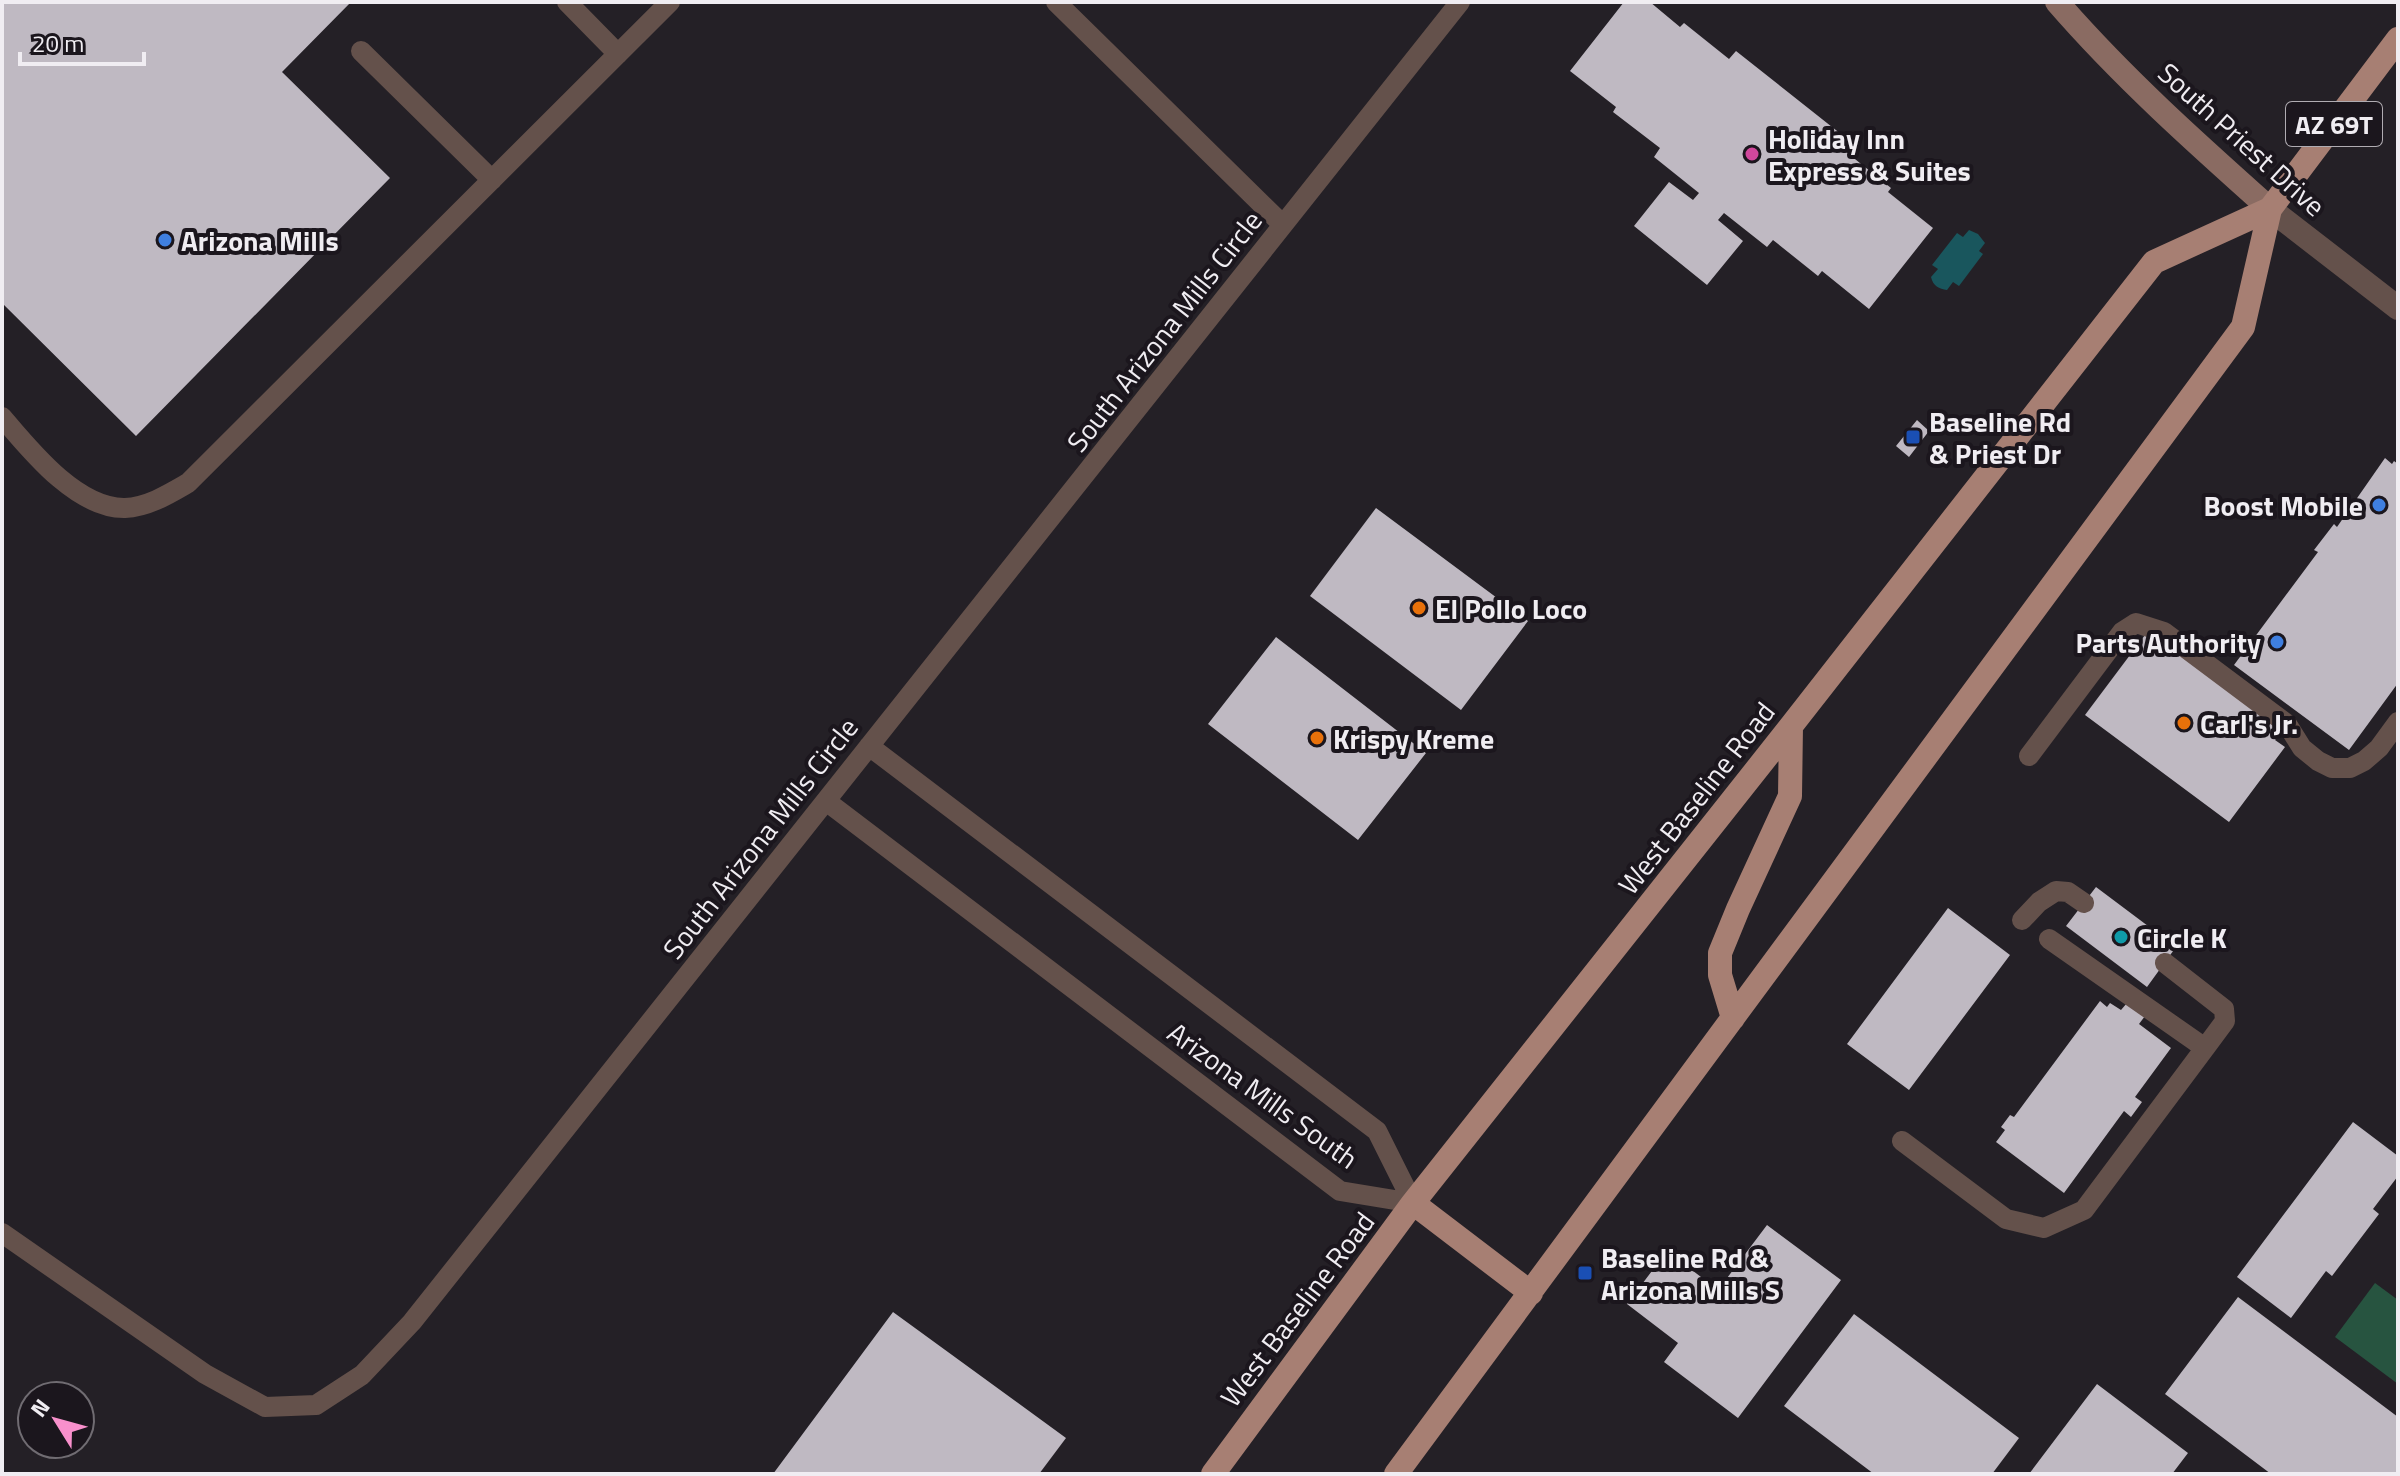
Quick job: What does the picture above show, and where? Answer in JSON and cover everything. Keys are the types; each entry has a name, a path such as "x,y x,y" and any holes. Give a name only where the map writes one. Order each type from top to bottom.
{"main road":[{"name":"South Priest Drive","path":"2057,2 2093,44 2180,129 2270,209"},
{"name":"West Baseline Road","path":"1396,1474 2243,327 2270,209 2398,39"},
{"name":"West Baseline Road","path":"1213,1474 1413,1203 2154,262 2270,209"},
{"path":"1733,1018 1720,975 1720,953 1790,796 1791,726"},
{"path":"1413,1203 1531,1293"}],"street":[{"name":"South Priest Drive","path":"2270,209 2398,308"}],"lane":[{"path":"567,2 618,54"},
{"path":"2,417 31,451 64,482 96,502 124,508 160,500 188,483 670,2"},
{"path":"1056,2 1283,225"},
{"name":"South Arizona Mills Circle","path":"2,1233 205,1374 265,1407 316,1405 362,1375 412,1322 1460,2"},
{"path":"361,51 492,180"},
{"path":"2029,756 2122,632 2136,623 2164,632 2287,724 2302,748 2332,768 2350,768 2364,761 2379,748 2398,722"},
{"name":"Arizona Mills South","path":"869,746 1377,1131 1413,1203"},
{"name":"Arizona Mills South","path":"826,801 1340,1191 1413,1203"},
{"path":"2022,920 2039,902 2056,891 2068,892 2084,903"},
{"path":"2049,939 2205,1048"},
{"path":"1902,1141 2006,1219 2044,1228 2084,1210 2225,1021 2224,1009 2165,963"}],"green space":[{"path":"2375,1283 2398,1300 2398,1384 2335,1337"}],"water":[{"path":"1969,230 1978,234 1985,243 1979,251 1983,254 1959,286 1953,282 1947,290 1939,288 1931,277 1938,269 1932,265 1957,233 1963,237"}],"building":[{"name":"Arizona Mills","path":"2,2 351,2 282,72 390,178 136,436 2,303"},
{"name":"Holiday Inn Express & Suites","path":"1624,2 1650,2 1680,27 1684,23 1729,59 1736,51 1851,142 1845,151 1891,188 1888,192 1933,228 1869,309 1822,271 1818,276 1773,240 1767,247 1724,213 1718,220 1743,241 1707,285 1634,226 1669,182 1693,200 1699,193 1654,157 1660,148 1613,112 1616,107 1570,71"},
{"path":"1917,420 1929,431 1909,457 1896,446"},
{"path":"2385,458 2392,464 2394,461 2398,464 2398,683 2349,750 2234,665 2318,552 2314,550 2334,524 2337,527"},
{"name":"El Pollo Loco","path":"1376,508 1528,621 1461,710 1310,596"},
{"name":"Carl's Jr.","path":"2148,631 2282,731 2275,740 2285,747 2229,822 2085,715"},
{"name":"Krispy Kreme","path":"1276,637 1426,753 1358,840 1208,724"},
{"name":"Circle K","path":"2096,887 2176,947 2147,987 2066,926"},
{"path":"1948,908 2010,955 1909,1090 1847,1044"},
{"name":"Circle K","path":"2100,1001 2107,1007 2110,1003 2121,1010 2127,1003 2145,1016 2139,1024 2171,1048 2135,1097 2142,1102 2131,1117 2124,1111 2064,1193 1996,1142 2005,1130 2001,1127 2010,1115 2014,1117"},
{"path":"2353,1122 2398,1156 2398,1176 2373,1209 2379,1214 2332,1276 2326,1271 2291,1318 2237,1277"},
{"path":"1767,1225 1841,1280 1738,1418 1664,1362 1678,1343 1627,1304 1667,1251 1718,1290"},
{"path":"2238,1297 2398,1417 2398,1474 2271,1474 2165,1394"},
{"path":"893,1312 1066,1438 1039,1474 773,1474"},
{"path":"1854,1314 2019,1438 1992,1474 1874,1474 1784,1406"},
{"path":"2097,1384 2188,1453 2172,1474 2029,1474"}],"place":[{"name":"Holiday Inn Express & Suites","path":"1752,154"},
{"name":"Arizona Mills","path":"165,240"},
{"name":"Baseline Rd & Priest Dr","path":"1913,437"},
{"name":"Boost Mobile","path":"2379,505"},
{"name":"El Pollo Loco","path":"1419,608"},
{"name":"Parts Authority","path":"2277,642"},
{"name":"Carl's Jr.","path":"2184,723"},
{"name":"Krispy Kreme","path":"1317,738"},
{"name":"Circle K","path":"2121,937"},
{"name":"Baseline Rd & Arizona Mills S","path":"1585,1273"}]}
